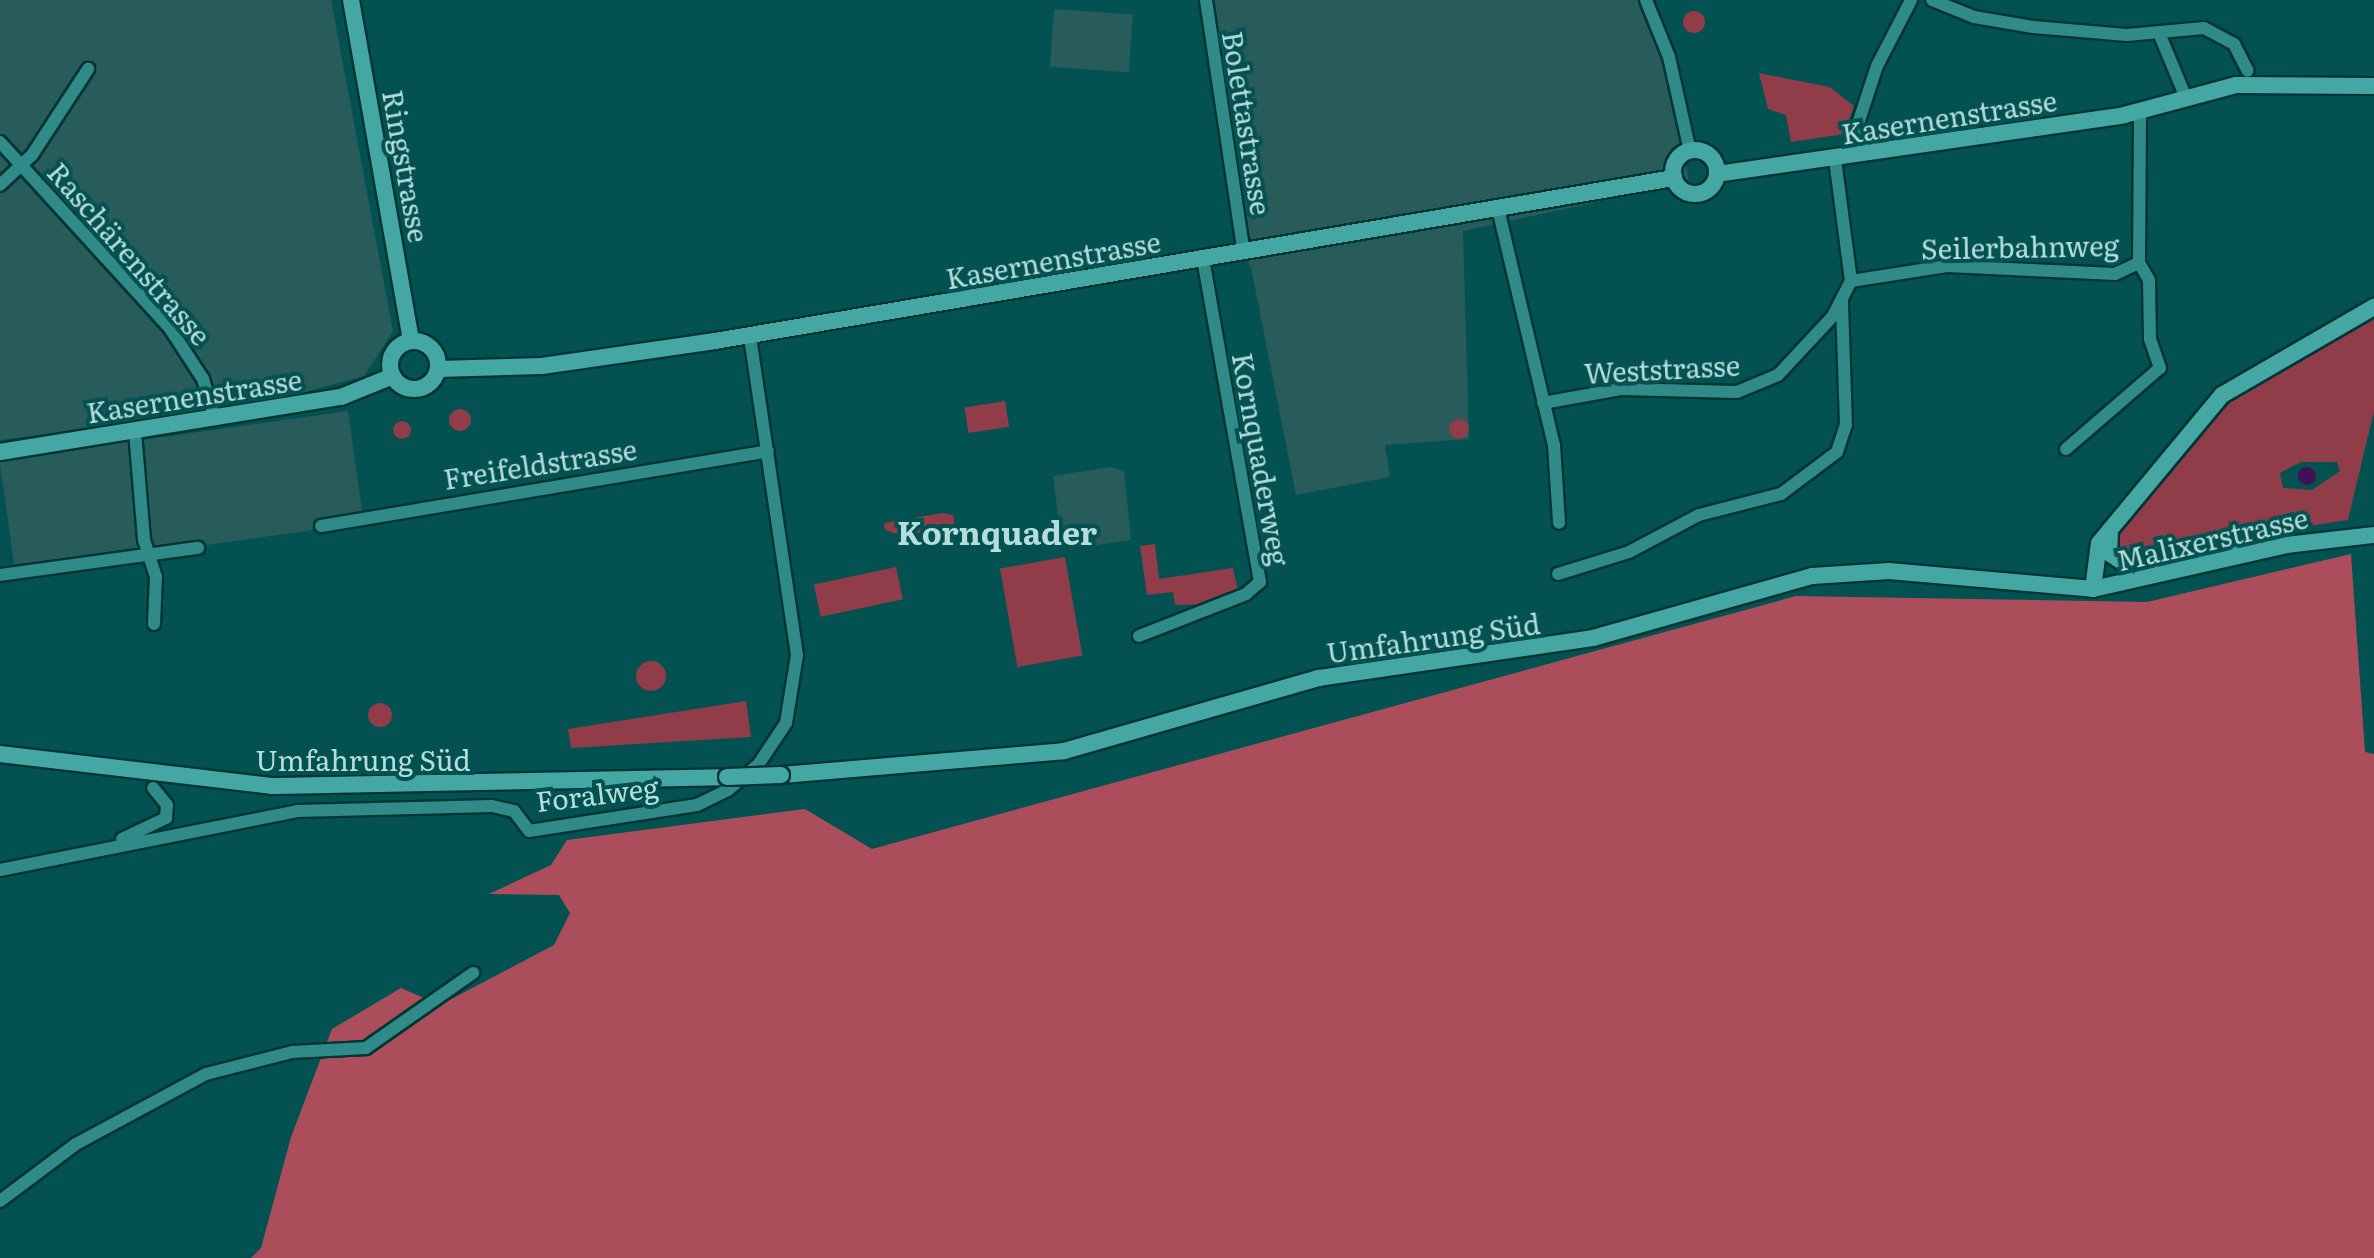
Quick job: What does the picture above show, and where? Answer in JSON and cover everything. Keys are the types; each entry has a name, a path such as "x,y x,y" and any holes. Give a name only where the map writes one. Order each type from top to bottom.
{"main road":[{"name":"Ringstrasse","path":"351,0 411,341"},
{"name":"Kasernenstrasse","path":"1717,174 2140,113 2186,98 2260,83 2374,86"},
{"path":"1690,151 1709,156 1717,174 1696,194 1674,178 1676,161 1690,151"},
{"name":"Kasernenstrasse","path":"438,369 542,366 750,335 1499,213 1674,178"},
{"name":"Malixerstrasse","path":"2374,307 2230,388 2110,530 2095,553 2093,589 2157,580 2259,550 2374,535"},
{"path":"411,341 431,348 438,369 430,383 414,389 393,376 392,357 411,341"},
{"name":"Kasernenstrasse","path":"0,452 341,397 393,376"},
{"path":"2110,530 2110,555 2128,564 2259,550"},
{"name":"Umfahrung Süd","path":"0,754 271,786 781,775 1064,751 1319,678 1593,638 1812,576 1889,571 2093,589"}],"street":[{"name":"Bolettastrasse","path":"1206,0 1244,253"},
{"path":"1646,0 1669,57 1690,151"},
{"path":"1851,281 1841,158 1877,66 1911,0"},
{"path":"1932,0 1999,23 2159,33 2216,32 2237,47 2248,71"},
{"path":"2159,33 2186,98"},
{"name":"Raschärenstrasse","path":"21,165 88,69"},
{"name":"Seilerbahnweg","path":"2066,449 2159,372 2149,280 2139,263 2140,113"},
{"name":"Raschärenstrasse","path":"0,142 180,341 203,379 215,419"},
{"path":"0,185 21,165"},
{"path":"1499,213 1555,452 1559,523"},
{"name":"Kornquaderweg","path":"1139,636 1246,594 1260,582 1203,260"},
{"name":"Seilerbahnweg","path":"1851,281 1947,266 2115,274 2139,263"},
{"name":"Weststrasse","path":"1543,403 1621,389 1753,388 1782,371 1842,302 1851,281"},
{"path":"1558,574 1621,556 1699,515 1781,494 1837,452 1846,432 1842,302"},
{"name":"Foralweg","path":"0,870 121,843 337,808 492,806 514,811 529,831 697,805 728,790 775,744 793,698 795,618 750,335"},
{"path":"135,432 148,552 156,576 154,624"},
{"name":"Freifeldstrasse","path":"321,526 768,451"},
{"path":"0,575 148,552 198,548"},
{"path":"121,843 166,818 167,805 153,788"},
{"path":"0,1201 76,1144 206,1074 292,1052 366,1048 473,973"}],"shaded area":[{"path":"0,0 331,0 393,331 364,376 241,409 0,440"},
{"path":"1207,0 1642,0 1666,56 1689,182 1463,231 1469,439 1385,445 1390,477 1296,495 1251,267 1234,235"},
{"path":"1054,9 1133,15 1129,72 1050,67"},
{"path":"1694,11 1702,14 1705,22 1702,30 1694,33 1686,30 1683,22 1686,14"},
{"path":"1759,73 1830,87 1854,106 1844,134 1791,142 1786,115 1768,109"},
{"path":"2374,307 2374,411 2348,520 2111,556 2107,545 2215,402","holes":["2301,462 2337,462 2340,471 2312,490 2283,488 2280,473"]},
{"path":"1005,401 1009,427 969,433 965,407"},
{"path":"456,409 464,409 471,420 464,431 456,431 449,424 449,416"},
{"path":"348,411 364,523 15,572 0,460"},
{"path":"1459,419 1466,422 1469,429 1466,436 1459,439 1452,436 1449,429 1452,422"},
{"path":"398,421 406,421 411,430 409,437 398,439 393,434 393,426"},
{"path":"1111,467 1124,471 1131,540 1070,549 1062,544 1053,476"},
{"path":"2307,467 2316,476 2307,485 2298,476"},
{"path":"942,513 953,515 955,527 902,536 885,530 884,523"},
{"path":"1155,544 1159,579 1233,568 1238,591 1205,604 1175,605 1173,592 1147,595 1140,546"},
{"path":"2351,554 2365,752 2374,754 2374,1258 251,1258 261,1248 291,1137 332,1029 401,988 440,1005 554,945 570,913 559,895 489,894 551,865 567,840 805,809 872,849 1796,596 2147,602"},
{"path":"1065,557 1082,655 1017,667 1000,568"},
{"path":"896,567 903,599 821,617 814,584"},
{"path":"651,661 657,662 665,670 665,682 657,690 651,691 645,690 637,682 636,676 637,670 645,662"},
{"path":"746,701 751,737 571,748 568,729"},
{"path":"380,703 388,707 392,715 388,723 380,727 372,723 368,715 372,707"}],"district":[{"name":"Kornquader","path":"997,531"}]}
